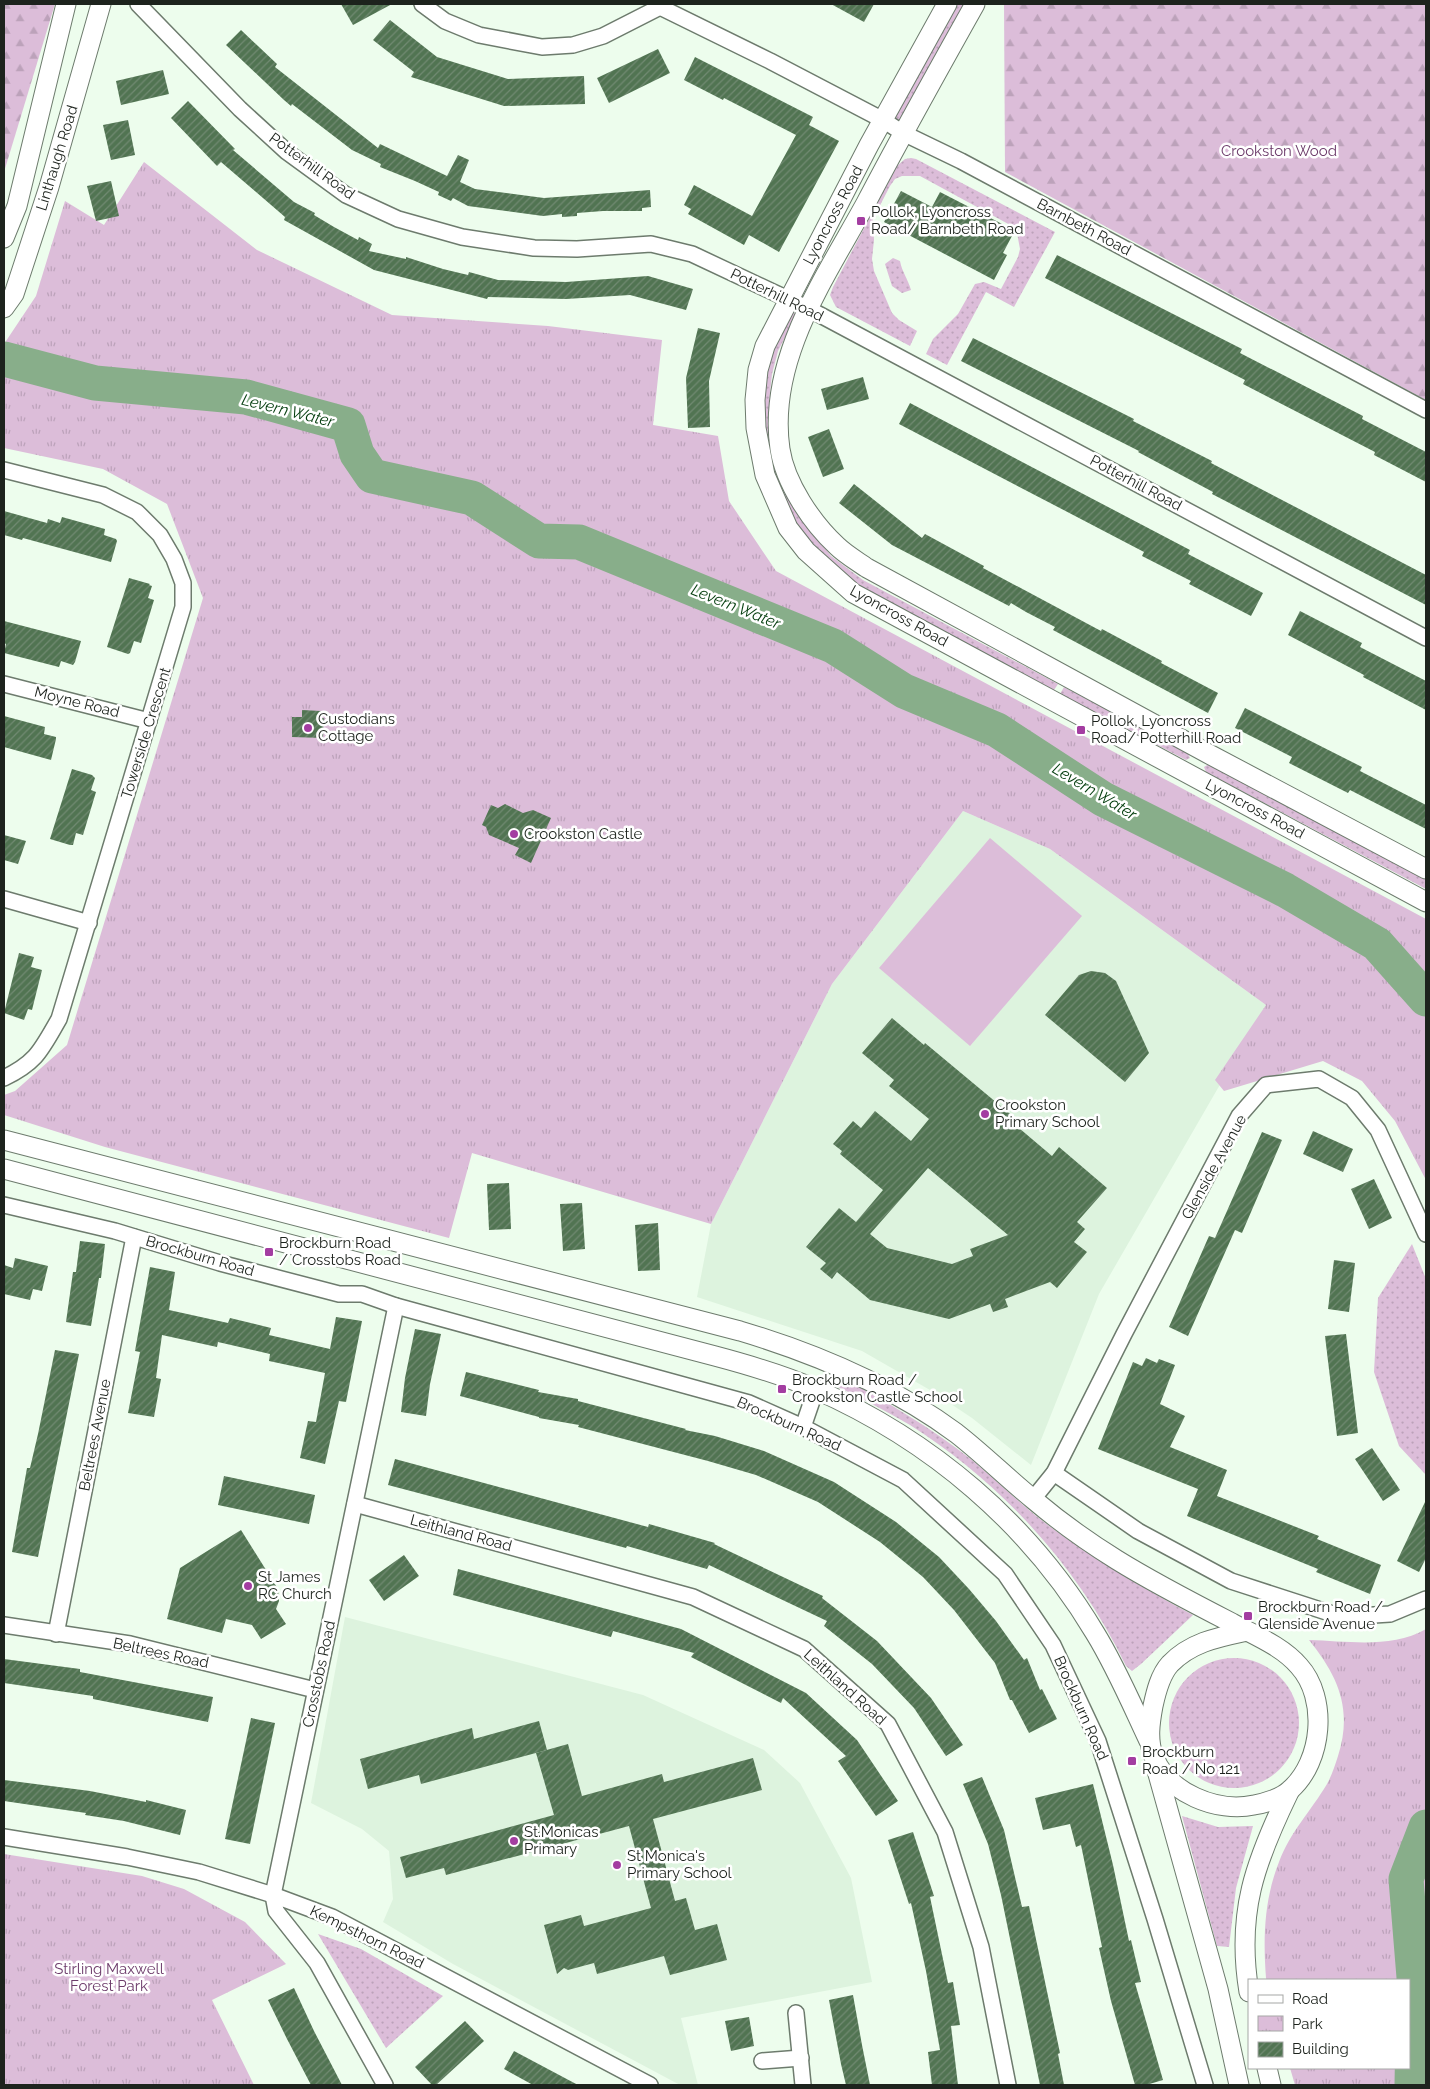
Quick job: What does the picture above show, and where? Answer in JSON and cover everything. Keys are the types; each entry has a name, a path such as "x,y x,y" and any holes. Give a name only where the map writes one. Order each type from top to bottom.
{"street":[{"name":"Linthaugh Road","path":"4,238 18,206 66,4"},
{"name":"Linthaugh Road","path":"4,308 14,294 49,187 101,4"},
{"name":"Potterhill Road","path":"138,4 246,116 287,152 346,195 398,218 462,237 534,248 651,244 692,254 788,299 1426,638"},
{"path":"422,4 445,21 479,35 542,47 574,45 604,36 661,5"},
{"name":"Lyoncross Road","path":"947,4 788,299 762,354 755,400 756,428 765,475 788,528 806,551 853,592 1426,902"},
{"name":"Lyoncross Road","path":"975,4 903,133 795,338 784,373 779,400 780,450 796,494 837,546 867,568 1207,753 1426,869"},
{"name":"Barnbeth Road","path":"661,5 884,120 903,133 961,161 1426,410"},
{"name":"Towerside Crescent","path":"4,470 104,495 137,512 160,535 174,559 183,583 183,607 59,1019 39,1055 20,1070 4,1078"},
{"name":"Moyne Road","path":"4,684 150,720"},
{"path":"1194,776 1207,753"},
{"path":"4,899 89,923"},
{"name":"Glenside Avenue","path":"1032,1499 1054,1473 1124,1334 1239,1116 1266,1085 1319,1078 1352,1098 1378,1130 1426,1234"},
{"path":"4,1140 740,1331 829,1362 890,1391 926,1413 980,1453 1032,1499 1081,1537 1115,1559 1289,1656 1300,1667 1314,1691 1319,1721 1317,1740 1312,1756 1300,1778 1289,1792 1261,1852 1249,1894 1244,1928 1248,1983"},
{"path":"4,1169 746,1364 816,1389 908,1437 952,1470 1014,1527 1039,1553 1094,1632 1161,1770 1183,1790 1214,1804 1234,1808 1252,1806 1289,1792"},
{"name":"Brockburn Road","path":"4,1205 134,1236 220,1263 339,1294 362,1294 396,1306 749,1403 803,1427 903,1480 1005,1574 1053,1645 1098,1741 1155,1919 1204,2085"},
{"path":"271,1239 279,1211"},
{"name":"Beltrees Avenue","path":"56,1634 134,1236"},
{"name":"Crosstobs Road","path":"273,1894 396,1306"},
{"path":"803,1427 816,1389 829,1362"},
{"path":"1054,1473 1138,1531 1231,1581 1342,1617 1390,1614 1426,1599"},
{"name":"Leithland Road","path":"355,1504 693,1597 804,1649 888,1724 945,1832 981,1947 1008,2085"},
{"name":"Beltrees Road","path":"4,1625 130,1644 315,1690"},
{"path":"1239,2085 1218,1989 1152,1749 1156,1695 1161,1679 1170,1665 1195,1646 1211,1638 1247,1631"},
{"name":"Kempsthorn Road","path":"4,1837 127,1857 199,1872 273,1894 332,1916 650,2085"},
{"path":"273,1894 276,1911 317,1963 385,2085"},
{"path":"796,2013 803,2085"},
{"path":"762,2061 801,2058"},
{"path":"1267,2069 1271,2085"}],"shaded area":[{"name":"Crookston Primary School","path":"963,811 1050,849 1266,1005 1099,1294 1031,1465 972,1418 930,1390 862,1351 697,1297 711,1224 832,984"},
{"name":"St Monica's Primary School","path":"345,1617 643,1695 764,1750 800,1783 851,1878 872,1982 681,2018 698,2085 680,2085 453,1964 383,1922 393,1899 389,1851 362,1829 311,1803"}],"green space":[{"path":"4,4 55,4 4,172"},
{"path":"955,4 965,4 899,126 892,120"},
{"name":"Crookston Wood","path":"1004,4 1426,4 1426,400 1005,172"},
{"path":"911,158 1055,232 1014,307 986,292 947,365 926,354 933,339 958,314 975,284 984,282 1001,289 1018,257 1020,249 1017,233 1012,226 920,176 902,176 895,179 890,186 873,219 874,240 872,259 874,271 892,313 899,320 917,331 910,346 836,307 830,295 897,166 905,159"},
{"path":"144,162 257,250 392,315 548,326 662,340 653,425 718,436 729,501 776,571 1426,919 1426,1180 1395,1121 1362,1081 1323,1061 1224,1091 1215,1080 1266,1005 1050,849 963,811 832,984 711,1224 472,1153 449,1238 105,1147 4,1115 4,1095 15,1091 67,1045 203,598 167,504 103,469 4,448 4,344 36,296 65,201 104,225"},
{"path":"893,258 900,261 911,290 902,293 892,286 885,264"},
{"path":"792,311 796,316 778,351 772,374 769,430 774,454 807,525 831,556 863,580 1058,684 1054,690 858,586 825,563 786,511 773,481 761,402 770,349"},
{"path":"1064,687 1187,752 1190,758 1186,760 1060,694"},
{"path":"1209,764 1426,879 1426,889 1206,772 1204,767"},
{"path":"990,838 1082,916 970,1046 879,968"},
{"path":"1412,1244 1426,1279 1426,1475 1399,1446 1374,1372 1378,1298"},
{"path":"840,1377 891,1405 940,1436 972,1460 1035,1515 1080,1548 1135,1583 1193,1615 1132,1671 1126,1666 1107,1630 1085,1595 1035,1530 976,1473 944,1448 910,1425 836,1386"},
{"path":"1426,1629 1426,2085 1295,2085 1290,2069 1410,2069 1410,1979 1266,1979 1265,1948 1266,1919 1270,1891 1279,1862 1289,1841 1329,1781 1342,1739 1344,1723 1340,1694 1328,1667 1309,1640 1384,1642 1413,1635"},
{"path":"1234,1658 1247,1659 1259,1663 1280,1677 1294,1698 1298,1710 1298,1736 1294,1748 1280,1769 1259,1783 1247,1787 1234,1788 1221,1787 1209,1783 1188,1769 1174,1748 1170,1736 1169,1723 1170,1710 1174,1698 1188,1677 1209,1663 1221,1659"},
{"path":"1182,1816 1218,1827 1253,1826 1236,1888 1229,1947 1217,1946"},
{"name":"Stirling Maxwell Forest Park","path":"4,1854 142,1876 184,1889 245,1922 286,1964 212,2000 254,2085 4,2085"},
{"path":"318,1934 361,1949 443,1996 386,2048"}],"building":[{"path":"341,4 392,4 353,25"},
{"path":"831,4 874,4 864,22"},
{"path":"390,20 437,57 508,79 584,76 585,104 504,106 411,77 414,72 373,40"},
{"path":"241,30 277,64 275,67 378,148 380,144 447,176 458,155 469,160 460,182 475,189 544,198 650,190 651,207 642,208 642,211 603,211 577,213 577,216 562,217 562,214 543,216 468,206 453,198 451,201 438,195 439,192 380,167 381,164 352,150 292,104 291,106 226,45"},
{"path":"658,49 670,73 609,103 597,78"},
{"path":"695,57 813,117 809,125 839,141 779,252 749,235 744,245 688,214 691,209 684,205 694,185 752,216 796,135 684,80"},
{"path":"163,70 169,94 121,105 116,81"},
{"path":"188,101 235,149 233,150 294,202 358,240 359,237 372,244 369,251 406,259 406,257 443,269 468,275 469,272 498,280 566,282 648,276 693,289 686,310 630,295 566,299 488,297 487,299 374,270 284,220 285,217 221,162 217,166 171,118"},
{"path":"128,120 135,155 111,160 103,125"},
{"path":"111,181 119,216 96,221 87,186"},
{"path":"901,191 932,207 940,192 1008,227 1006,230 1013,234 1003,253 1007,255 994,280 884,222"},
{"path":"1057,255 1242,349 1240,353 1363,416 1362,419 1426,452 1426,482 1374,455 1375,452 1243,384 1245,380 1045,278"},
{"path":"698,328 720,333 709,381 710,427 688,428 686,378"},
{"path":"973,338 1134,419 1133,421 1212,461 1211,463 1426,575 1426,605 1212,494 1213,492 1139,451 961,361"},
{"path":"863,377 869,399 827,410 821,389"},
{"path":"910,403 1190,550 1188,554 1263,593 1251,616 1189,584 1191,581 1142,556 1144,552 899,424"},
{"path":"829,429 844,469 823,477 808,437"},
{"path":"854,484 922,538 925,534 984,566 983,568 1101,631 1102,629 1218,693 1208,713 1053,630 1055,627 1011,603 1009,606 892,545 839,503"},
{"path":"4,511 47,523 48,519 60,523 62,517 105,529 104,535 117,541 111,562 23,538 22,540 4,535"},
{"path":"129,578 150,584 152,586 148,598 154,600 141,643 134,641 128,654 107,647"},
{"path":"1300,611 1362,643 1360,647 1426,681 1426,710 1288,635"},
{"path":"4,621 81,641 75,662 73,665 61,661 59,667 4,653 6,644 4,643"},
{"path":"1245,708 1362,767 1360,771 1426,805 1426,829 1350,790 1348,793 1289,763 1292,757 1235,728"},
{"name":"Custodians Cottage","path":"302,710 321,711 321,718 324,718 323,738 292,737 292,717 302,717"},
{"path":"4,716 45,727 44,734 56,737 51,760 4,747"},
{"path":"72,769 92,775 95,778 91,790 96,792 83,835 76,833 73,845 70,845 50,839"},
{"name":"Crookston Castle","path":"505,804 523,813 533,810 551,818 531,863 515,855 519,848 489,835 486,827 482,825 491,805 498,808"},
{"path":"4,835 26,841 18,864 4,860"},
{"path":"19,953 34,957 31,967 42,970 32,1010 28,1009 24,1020 4,1013"},
{"path":"1091,971 1105,973 1116,981 1149,1053 1125,1082 1045,1015 1079,975"},
{"path":"892,1018 1015,1118 1012,1122 1052,1156 1059,1147 1107,1188 1077,1222 1085,1229 1074,1242 1087,1252 1057,1288 1050,1282 1005,1299 1008,1307 993,1312 990,1304 949,1319 870,1300 837,1272 832,1279 820,1269 826,1263 806,1247 839,1208 856,1222 883,1190 840,1154 842,1151 833,1144 853,1121 861,1128 875,1111 911,1141 929,1119 889,1086 894,1080 862,1053","holes":["928,1168 1008,1235 970,1249 973,1256 952,1264 887,1248 870,1234"]},
{"path":"1313,1131 1353,1149 1343,1172 1303,1154"},
{"path":"1262,1132 1282,1140 1242,1233 1235,1230 1188,1336 1169,1327 1209,1236 1215,1238"},
{"path":"1374,1179 1392,1218 1369,1229 1351,1189"},
{"path":"509,1183 511,1229 489,1230 487,1184"},
{"path":"582,1203 585,1249 563,1251 560,1204"},
{"path":"658,1223 660,1270 638,1271 635,1225"},
{"path":"80,1241 105,1244 101,1278 99,1278 91,1326 66,1322 73,1272 76,1272"},
{"path":"15,1258 48,1266 42,1291 33,1289 30,1300 4,1294 4,1265 13,1268"},
{"path":"1334,1260 1355,1263 1349,1312 1328,1309"},
{"path":"150,1267 175,1272 169,1310 228,1323 230,1318 271,1328 269,1335 330,1349 336,1317 362,1321 346,1402 339,1401 325,1464 300,1458 308,1421 316,1422 325,1373 269,1361 270,1354 218,1342 217,1347 162,1335 156,1378 161,1379 154,1417 128,1413 140,1352 135,1351"},
{"path":"415,1329 441,1334 430,1384 426,1416 401,1412 405,1378"},
{"path":"1346,1334 1358,1433 1337,1436 1325,1336"},
{"path":"55,1350 79,1354 38,1557 12,1552 27,1468 30,1468"},
{"path":"1146,1358 1157,1363 1159,1359 1175,1365 1160,1404 1185,1416 1170,1447 1227,1470 1217,1496 1319,1536 1317,1539 1381,1565 1370,1594 1316,1572 1318,1569 1187,1516 1198,1489 1098,1449 1133,1362 1142,1366"},
{"path":"466,1372 539,1390 538,1392 578,1399 578,1401 685,1430 715,1436 764,1451 834,1482 896,1522 939,1557 996,1621 1024,1660 1027,1658 1040,1690 1042,1689 1057,1719 1029,1733 1012,1700 1010,1700 995,1663 954,1610 923,1577 880,1542 818,1502 756,1475 578,1427 579,1425 539,1418 460,1396"},
{"path":"1372,1448 1400,1490 1383,1501 1355,1459"},
{"path":"395,1459 648,1527 649,1524 715,1543 823,1596 822,1598 877,1641 931,1698 963,1745 946,1756 914,1708 872,1664 824,1626 827,1621 709,1565 707,1569 627,1546 626,1548 388,1485"},
{"path":"224,1476 315,1495 309,1524 218,1505"},
{"path":"1426,1500 1426,1558 1419,1572 1397,1561"},
{"name":"St James RC Church","path":"241,1530 278,1589 279,1601 276,1609 286,1624 261,1639 252,1625 226,1619 222,1633 167,1619 180,1568"},
{"path":"404,1555 419,1576 384,1601 369,1580"},
{"path":"458,1569 681,1629 806,1693 857,1740 898,1801 876,1816 838,1761 846,1756 783,1698 781,1703 691,1657 694,1653 613,1631 611,1637 453,1595"},
{"path":"4,1659 80,1669 80,1672 213,1697 208,1722 93,1699 93,1696 4,1683"},
{"path":"251,1718 275,1723 250,1844 225,1839"},
{"path":"539,1721 547,1750 421,1784 419,1775 368,1789 360,1759 472,1728 474,1739"},
{"name":"St.Monicas Primary","path":"568,1744 582,1796 662,1774 664,1782 753,1758 762,1790 653,1819 675,1901 686,1898 695,1930 717,1924 727,1960 670,1975 664,1956 597,1974 594,1963 568,1970 564,1968 557,1974 544,1925 581,1915 584,1926 651,1908 629,1826 446,1875 444,1868 406,1878 400,1857 554,1815 536,1753"},
{"path":"982,1777 1004,1830 1022,1907 1029,1906 1060,2053 1058,2054 1064,2085 1040,2085 1001,1895 988,1844 963,1784"},
{"path":"4,1780 90,1791 146,1802 146,1800 186,1810 180,1835 124,1821 85,1815 86,1813 4,1801"},
{"path":"1093,1784 1129,1941 1131,1940 1141,1982 1135,1983 1163,2080 1146,2085 1135,2085 1111,2001 1099,1948 1102,1947 1081,1845 1076,1847 1070,1824 1043,1830 1035,1798"},
{"path":"913,1832 934,1896 930,1897 948,1983 953,1982 960,2025 951,2026 958,2085 932,2085 928,2052 940,2050 926,1971 911,1903 909,1904 888,1840"},
{"path":"294,1988 342,2085 311,2085 287,2039 268,2000"},
{"path":"853,1995 870,2085 846,2085 841,2064 829,2000"},
{"path":"749,2017 754,2046 731,2051 725,2021"},
{"path":"465,2021 484,2041 436,2085 432,2085 415,2067"},
{"path":"514,2051 578,2085 533,2085 504,2069"}],"waterway":[{"name":"Levern Water","path":"4,359 95,383 246,397 348,425 357,454 372,476 472,498 539,541 579,542 833,646 904,691 997,730 1103,799 1285,890 1377,944 1426,999"},
{"name":"Levern Water","path":"1412,2085 1414,1977 1406,1879 1426,1827"}],"place":[{"name":"Pollok, Lyoncross Road/ Barnbeth Road","path":"861,221"},
{"name":"Custodians Cottage","path":"308,728"},
{"name":"Pollok, Lyoncross Road/ Potterhill Road","path":"1081,730"},
{"name":"Crookston Castle","path":"514,834"},
{"name":"Crookston Primary School","path":"985,1114"},
{"name":"Brockburn Road / Crosstobs Road","path":"269,1252"},
{"name":"Brockburn Road / Crookston Castle School","path":"782,1389"},
{"name":"St James RC Church","path":"248,1586"},
{"name":"Brockburn Road / Glenside Avenue","path":"1248,1616"},
{"name":"Brockburn Road / No 121","path":"1132,1761"},
{"name":"St.Monicas Primary","path":"514,1841"},
{"name":"St Monica's Primary School","path":"617,1865"}]}
